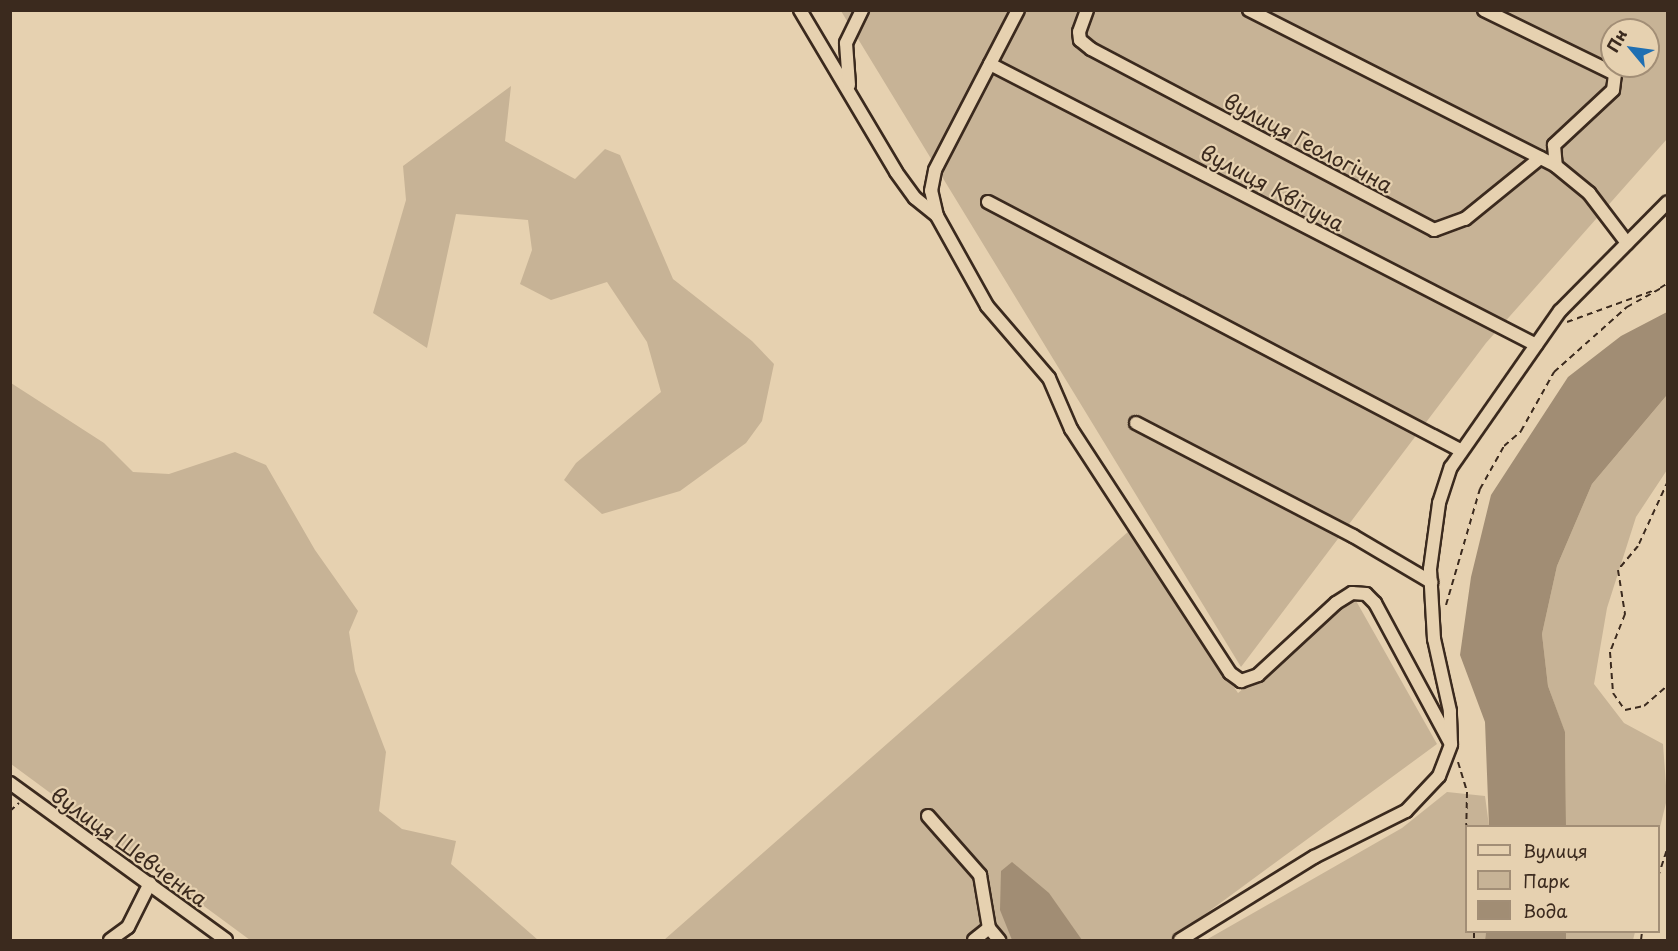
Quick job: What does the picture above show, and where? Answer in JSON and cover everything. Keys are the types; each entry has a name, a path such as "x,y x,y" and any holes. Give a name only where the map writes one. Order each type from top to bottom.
{"street":[{"path":"800,10 896,172 915,198 937,216"},
{"path":"850,92 846,43 862,10"},
{"path":"1018,10 935,170 931,191 937,216 987,306 1049,378 1071,429 1230,673 1241,681 1258,675 1336,603 1352,593 1366,594 1375,603 1451,744"},
{"name":"вулиця Геологічна","path":"1087,10 1079,32 1091,49 1434,230 1465,219 1540,158"},
{"path":"1249,10 1556,166 1589,193 1627,243"},
{"path":"1484,10 1615,74 1613,90 1558,139 1552,152 1556,166"},
{"name":"вулиця Квітуча","path":"990,64 1536,345"},
{"path":"988,202 1460,450"},
{"path":"1180,940 1323,852 1406,811 1439,776 1451,744 1450,711 1434,639 1431,582 1439,503 1460,450 1550,326 1668,202"},
{"path":"1136,423 1353,536 1431,582"},
{"name":"вулиця Шевченка","path":"10,783 226,940"},
{"path":"928,816 980,875 989,928 999,940"},
{"path":"110,940 128,927 150,884"},
{"path":"974,940 989,928"}],"path":[{"path":"1442,616 1480,489 1504,446 1521,431 1554,372 1627,307 1668,283"},
{"path":"1550,326 1586,318 1661,288"},
{"path":"1668,481 1638,546 1617,570 1625,614 1610,652 1613,693 1625,710 1644,706 1668,685"},
{"path":"1451,744 1467,792 1467,825"},
{"path":"1660,874 1668,847"}],"green space":[{"path":"841,11 1667,11 1667,139 1486,343 1241,667"},
{"path":"511,86 505,141 575,179 605,149 620,155 673,279 752,341 774,364 762,421 746,443 680,491 602,514 564,480 576,463 661,392 647,342 607,282 551,300 520,284 532,250 528,220 456,214 427,348 373,313 406,200 403,166"},
{"path":"11,383 104,443 133,472 169,474 235,452 266,465 315,550 358,611 349,632 355,671 386,752 379,811 402,829 456,841 451,864 538,940 250,940 11,764"},
{"path":"1667,395 1667,470 1636,517 1607,608 1594,684 1624,723 1663,744 1667,799 1660,827 1660,825 1566,825 1565,733 1548,686 1542,634 1557,566 1592,484"},
{"path":"1129,531 1238,693 1355,599 1437,744 1170,940 664,940"},
{"path":"1447,792 1485,796 1489,825 1465,825 1465,933 1486,933 1485,940 1206,940 1402,828"},
{"path":"1566,933 1635,933 1633,940 1566,940"}],"water":[{"path":"1667,312 1667,395 1592,484 1557,566 1542,634 1548,686 1565,732 1566,825 1489,825 1485,722 1460,655 1471,577 1491,495 1568,377 1621,336"},
{"path":"1012,862 1049,893 1082,940 1012,940 1000,910 1001,871"},
{"path":"1486,933 1566,933 1566,940 1485,940"}]}
